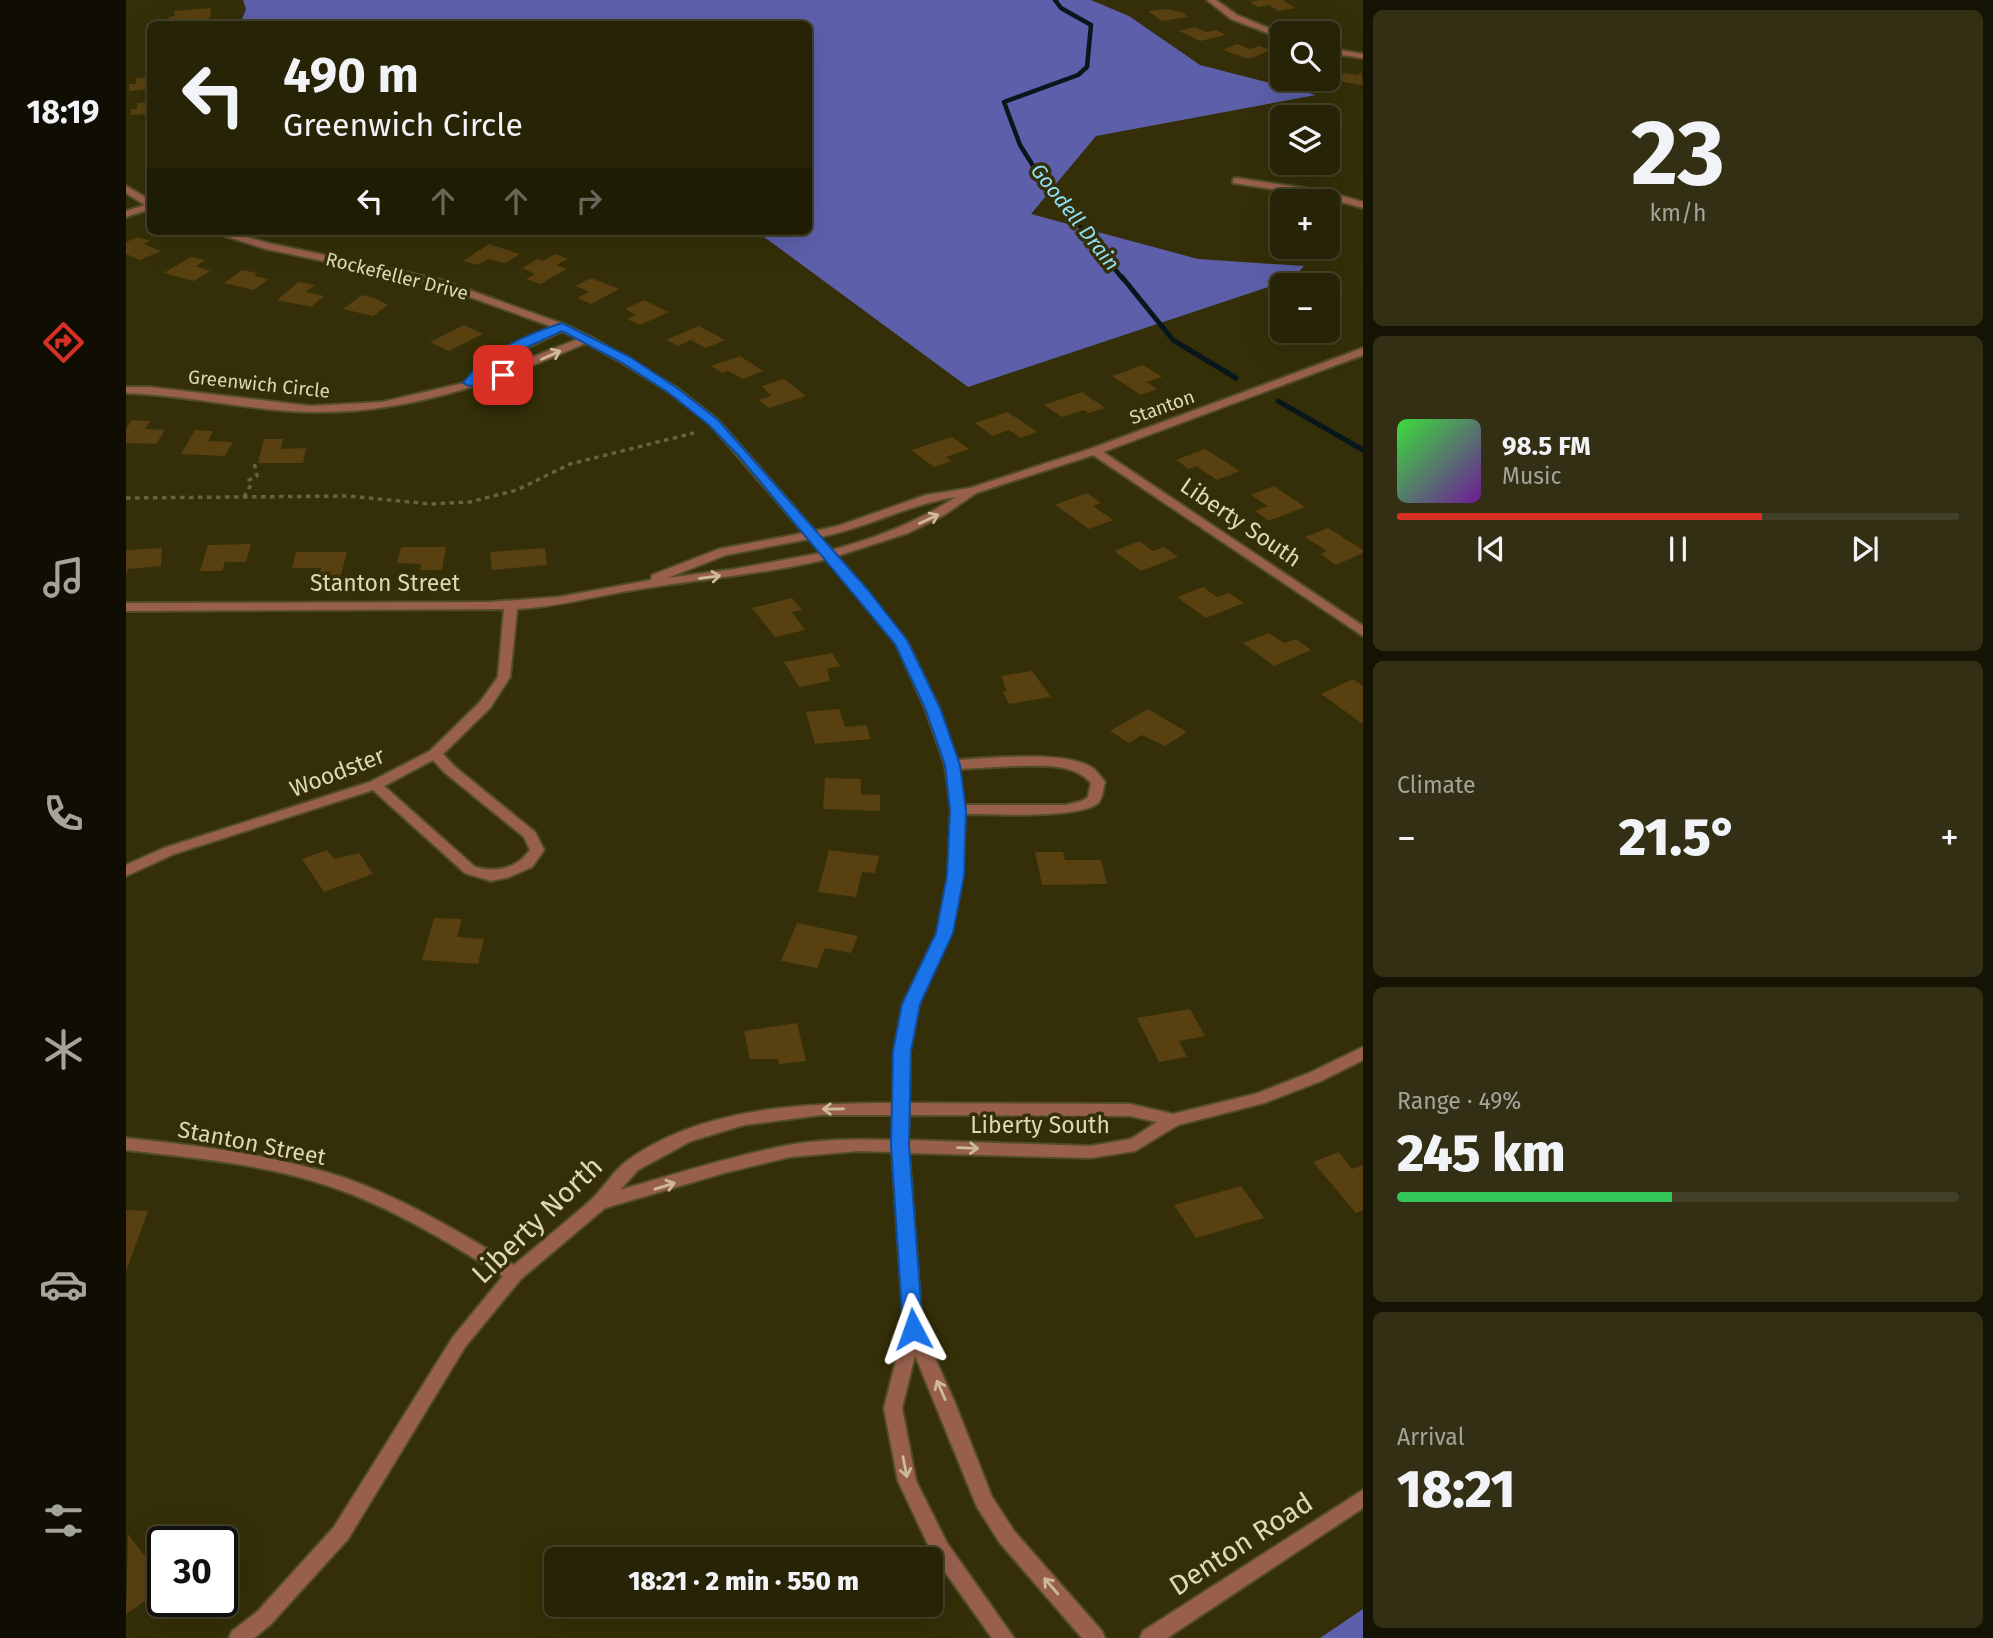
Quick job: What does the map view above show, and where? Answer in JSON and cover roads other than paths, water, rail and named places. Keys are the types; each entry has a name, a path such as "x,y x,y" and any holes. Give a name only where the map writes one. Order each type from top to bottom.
{"street":[{"path":"1211,0 1234,16 1270,31"},
{"path":"1340,52 1363,56"},
{"path":"1236,181 1324,194 1363,205"},
{"path":"126,189 147,203"},
{"path":"126,214 147,206"},
{"name":"Rockefeller Drive","path":"228,235 266,246 438,282 562,327 673,390 714,422 902,643 932,708 952,765 958,810 953,887 944,933 911,1004 902,1051 900,1145 913,1329 893,1408 908,1481 940,1549 1004,1638"},
{"name":"Greenwich Circle","path":"469,383 481,368 501,355 562,327"},
{"name":"Greenwich Circle","path":"126,390 207,396 273,406 342,410 404,400 503,375 586,339"},
{"name":"Stanton","path":"972,491 1094,451 1363,351"},
{"name":"Liberty South","path":"1094,451 1363,632"},
{"name":"Stanton Street","path":"642,584 723,552 841,530 930,497 972,491"},
{"name":"Stanton Street","path":"126,607 511,605 587,597 642,584 735,574 826,554 906,530 950,509 972,491"},
{"name":"Woodster","path":"126,871 169,851 375,785 435,754 485,705 504,677 511,605"},
{"path":"375,785 470,870 491,876 527,864 537,850 530,835 449,769 435,754"},
{"path":"952,765 1072,763 1093,776 1097,785 1094,799 1076,808 958,810"},
{"name":"Liberty South","path":"599,1203 790,1151 900,1145 1090,1152 1135,1145 1173,1119 1258,1099 1315,1077 1363,1053"},
{"name":"Liberty North","path":"239,1638 264,1618 341,1534 459,1342 515,1274 599,1203 632,1166 686,1136 744,1119 821,1109 901,1109"},
{"name":"Liberty South","path":"901,1109 1130,1110 1173,1119"},
{"name":"Stanton Street","path":"126,1144 202,1152 311,1174 415,1215 515,1274"},
{"name":"Rockefeller Drive","path":"913,1329 947,1404 984,1501 1007,1537 1095,1638"},
{"name":"Denton Road","path":"1150,1638 1363,1498"}],"waterway":[{"name":"Goodell Drain","path":"1055,0 1061,8 1091,25 1087,67 1078,75 1004,102 1020,145 1042,180 1123,279"},
{"name":"Goodell Drain","path":"1122,277 1173,340 1236,378"},
{"name":"Goodell Drain","path":"1278,401 1363,450"}]}
